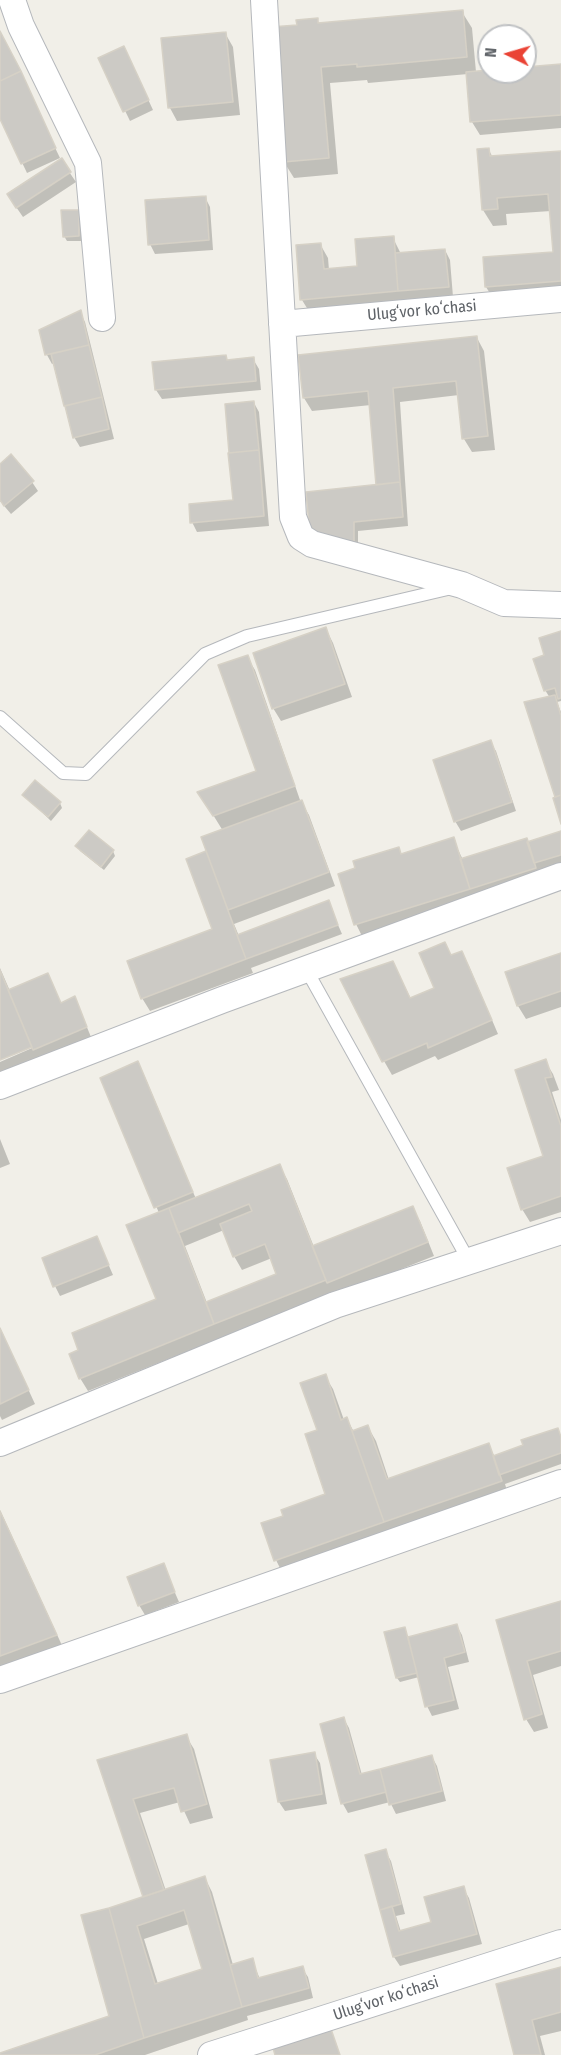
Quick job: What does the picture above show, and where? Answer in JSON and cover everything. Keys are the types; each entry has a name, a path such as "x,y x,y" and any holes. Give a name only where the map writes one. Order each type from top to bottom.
{"street":[{"path":"12,0 21,26 88,163 102,318"},
{"path":"264,0 293,517 301,537 312,544 462,585 504,603 561,605"},
{"name":"Ulugʻvor koʻchasi","path":"282,324 561,299"},
{"path":"0,1086 306,969 561,876"},
{"path":"0,1443 335,1305 561,1231"},
{"path":"0,1680 561,1483"},
{"name":"Ulugʻvor koʻchasi","path":"211,2055 561,1943"}],"lane":[{"path":"0,717 63,773 86,774 205,654 247,636 462,585"},
{"path":"306,969 469,1261"}],"building":[{"path":"463,10 467,57 357,67 357,64 321,67 329,158 283,162 271,27 297,25 296,20 318,18 318,23"},
{"path":"0,31 21,71 0,81"},
{"path":"226,32 233,102 168,108 161,38"},
{"path":"124,46 149,100 123,112 98,58"},
{"path":"561,64 561,115 470,122 466,72 477,71 477,84 537,84 537,66"},
{"path":"21,71 56,148 21,164 0,119 0,81"},
{"path":"489,148 490,156 561,151 561,281 485,287 483,257 553,252 548,194 497,198 498,209 482,210 477,149"},
{"path":"62,158 71,172 16,208 7,194"},
{"path":"206,196 209,240 148,245 145,200"},
{"path":"61,210 79,210 79,236 63,237"},
{"path":"394,236 398,291 300,300 296,245 321,243 324,269 357,266 355,239"},
{"path":"445,249 449,287 398,291 395,253"},
{"path":"81,310 89,345 45,355 39,330"},
{"path":"477,336 488,436 462,439 456,381 393,388 400,482 376,485 368,391 303,398 298,355"},
{"path":"89,345 102,397 64,406 51,354"},
{"path":"226,355 227,360 254,357 256,381 155,390 152,362"},
{"path":"102,397 109,429 73,438 65,406"},
{"path":"254,401 259,450 229,453 225,404"},
{"path":"259,450 264,516 190,523 189,504 233,500 228,453"},
{"path":"11,454 34,481 4,506 0,500 0,464"},
{"path":"400,482 403,517 354,522 354,542 310,535 306,492"},
{"path":"326,627 345,684 272,709 253,653"},
{"path":"561,631 561,698 558,699 555,688 544,691 533,659 544,655 539,638"},
{"path":"248,655 295,786 213,816 197,792 256,771 218,665"},
{"path":"555,695 561,716 561,795 555,797 524,702"},
{"path":"491,740 512,802 454,822 433,760"},
{"path":"35,780 61,802 48,817 22,795"},
{"path":"561,795 561,824 553,798"},
{"path":"302,800 329,872 228,910 201,837"},
{"path":"89,830 114,850 101,867 75,846"},
{"path":"561,831 561,855 534,863 527,842"},
{"path":"454,837 470,889 354,925 338,874 355,868 353,861 399,847 401,854"},
{"path":"527,838 536,868 470,889 460,859"},
{"path":"206,851 246,959 141,999 127,961 212,929 186,859"},
{"path":"329,900 338,925 246,959 237,935"},
{"path":"445,942 451,955 462,951 492,1020 428,1048 427,1043 382,1062 340,979 393,961 410,998 434,988 419,953"},
{"path":"561,953 561,991 517,1006 505,972"},
{"path":"0,970 32,1047 0,1060"},
{"path":"48,973 61,1003 75,996 87,1027 33,1050 8,990"},
{"path":"546,1059 552,1077 545,1078 561,1126 561,1196 521,1210 507,1168 543,1156 515,1070"},
{"path":"138,1061 193,1192 154,1208 100,1078"},
{"path":"280,1164 326,1280 214,1324 206,1302 276,1274 265,1244 233,1257 220,1224 252,1211 249,1204 178,1233 169,1208"},
{"path":"413,1206 428,1242 327,1283 312,1246"},
{"path":"169,1208 214,1324 79,1379 69,1354 78,1350 72,1333 156,1299 126,1225"},
{"path":"97,1236 109,1265 53,1287 42,1258"},
{"path":"0,1328 29,1390 0,1404"},
{"path":"326,1374 341,1420 347,1417 384,1522 274,1561 261,1523 283,1516 281,1510 325,1494 305,1434 317,1430 300,1383"},
{"path":"368,1425 387,1479 489,1443 502,1481 384,1522 352,1431"},
{"path":"558,1428 561,1437 561,1453 499,1475 493,1456 523,1445 521,1440"},
{"path":"0,1511 57,1635 0,1656"},
{"path":"164,1563 175,1592 138,1606 127,1577"},
{"path":"561,1601 561,1651 527,1661 542,1714 524,1720 496,1620"},
{"path":"457,1624 465,1652 444,1658 454,1700 425,1707 408,1637"},
{"path":"405,1627 417,1673 396,1678 384,1632"},
{"path":"344,1717 360,1774 380,1769 386,1792 341,1804 320,1724"},
{"path":"187,1734 207,1804 181,1812 174,1788 133,1799 164,1890 143,1897 97,1760"},
{"path":"315,1752 322,1794 278,1802 270,1760"},
{"path":"432,1755 442,1791 389,1805 380,1769"},
{"path":"386,1849 401,1904 380,1910 365,1855"},
{"path":"205,1876 242,2007 144,2038 109,1908","holes":["184,1910 202,1969 155,1984 137,1926"]},
{"path":"464,1886 477,1934 393,1957 380,1910 392,1906 399,1931 431,1922 424,1897"},
{"path":"109,1908 144,2038 95,2055 0,2055 0,2053 109,2016 81,1915"},
{"path":"253,1958 258,1978 303,1966 309,1988 242,2007 230,1965"},
{"path":"561,1967 561,2012 532,2020 541,2055 514,2055 496,1984"},
{"path":"331,2029 340,2055 275,2055 273,2048"}]}
